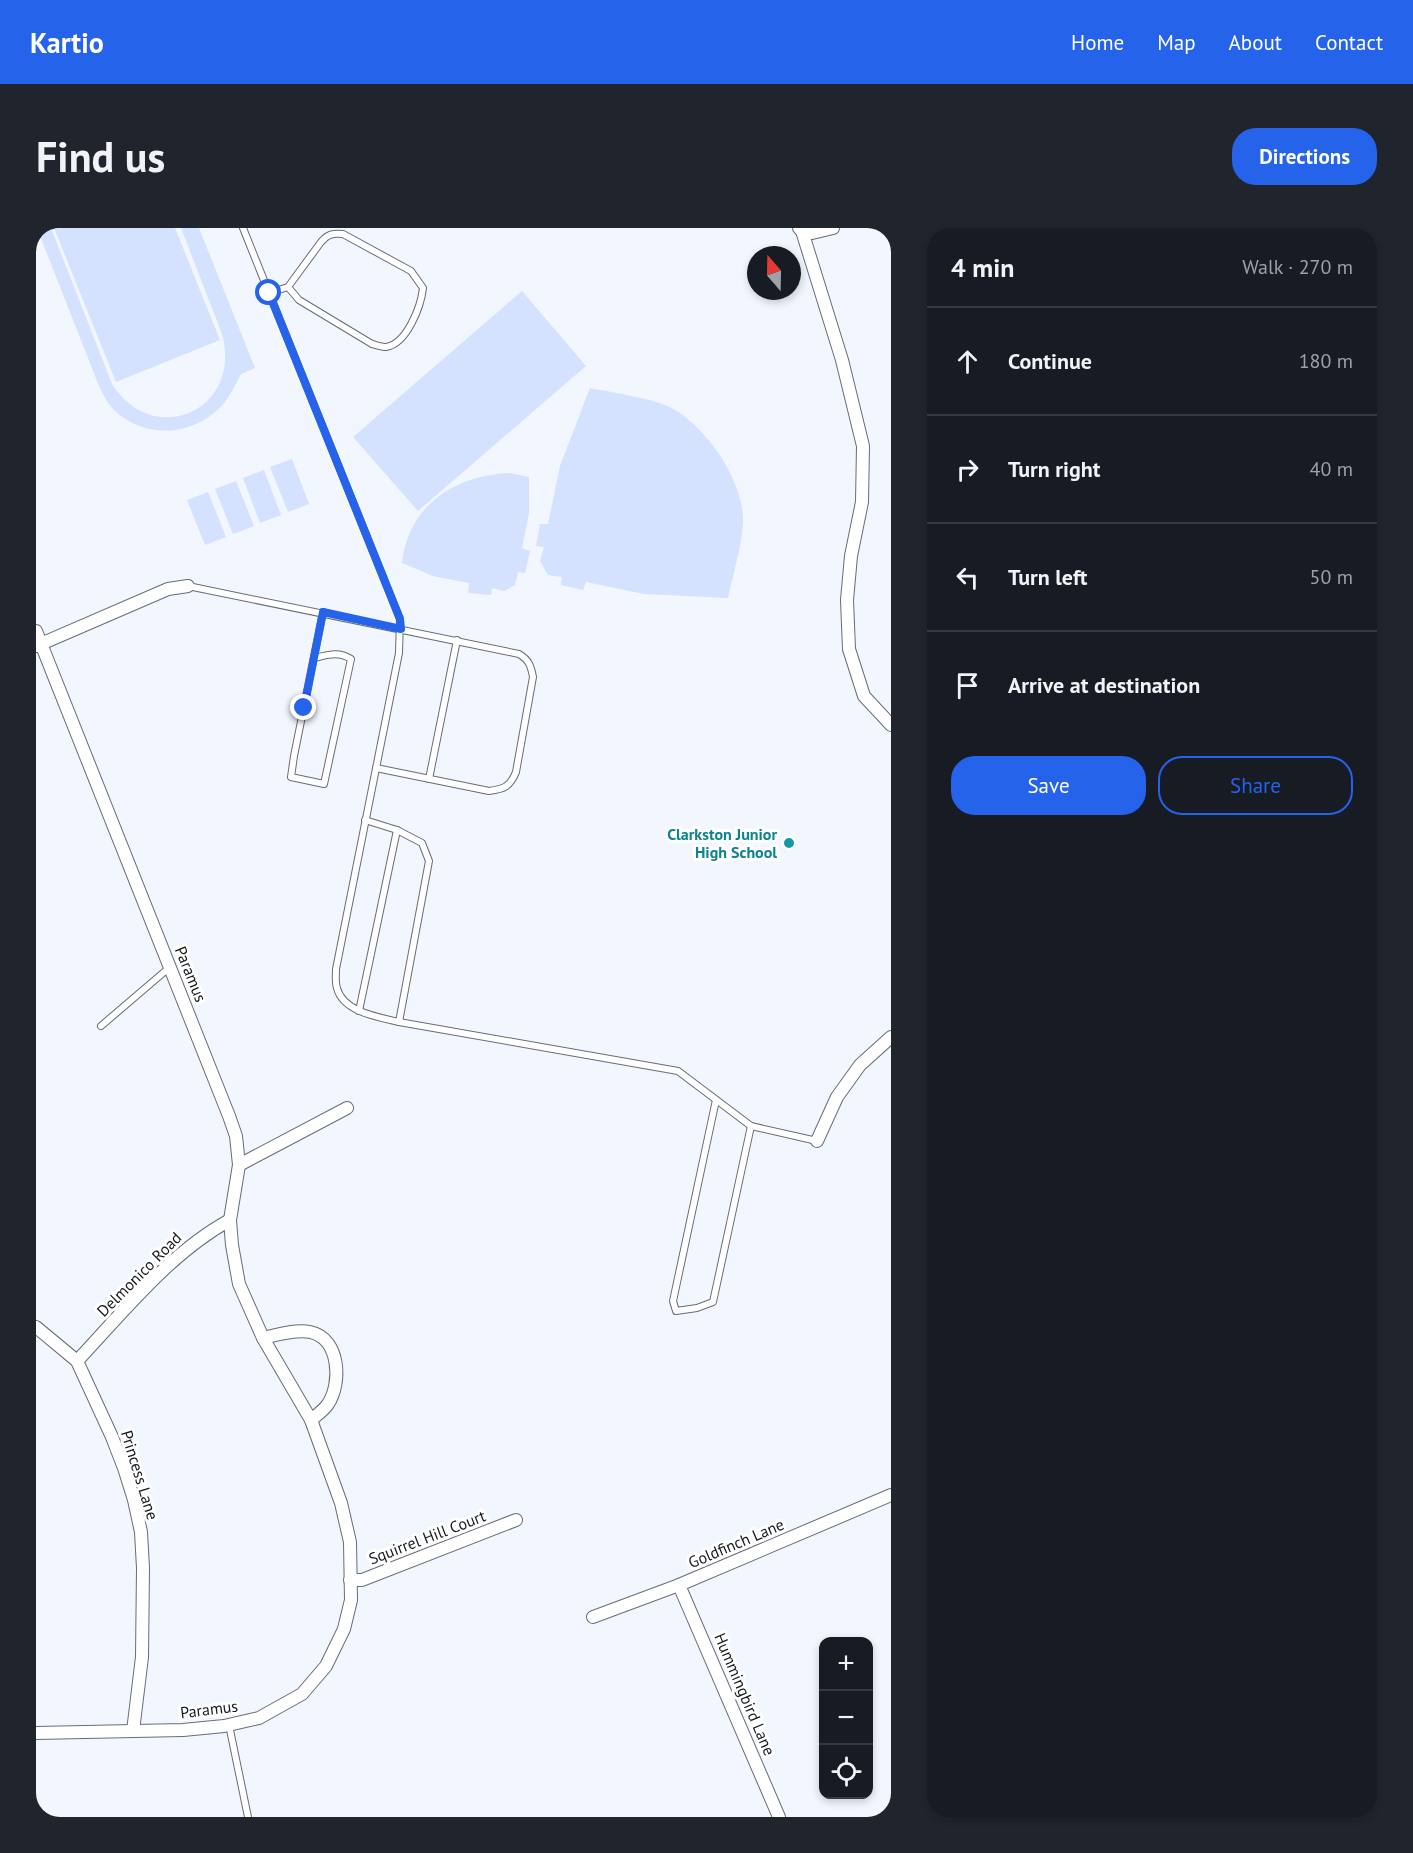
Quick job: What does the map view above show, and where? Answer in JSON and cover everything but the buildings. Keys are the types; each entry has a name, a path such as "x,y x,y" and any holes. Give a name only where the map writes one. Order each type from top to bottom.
{"street":[{"path":"833,228 812,232 800,230 842,360 862,446 862,502 851,556 847,600 849,649 864,696 891,726"},
{"path":"38,645 168,589 188,585"},
{"name":"Paramus","path":"36,632 38,645 170,967 236,1136 239,1165 230,1220 239,1284 263,1338 311,1420 341,1503 350,1542 351,1600 344,1629 326,1666 302,1694 259,1718 229,1725 183,1730 36,1733"},
{"path":"816,1141 837,1097 848,1081 860,1065 891,1037"},
{"path":"239,1165 347,1108"},
{"name":"Delmonico Road","path":"77,1361 151,1282 204,1235 230,1220"},
{"name":"Princess Lane","path":"36,1327 77,1361 108,1427 134,1500 141,1532 143,1568 142,1657 133,1731"},
{"path":"263,1338 282,1333 310,1332 325,1340 334,1356 337,1373 334,1391 328,1405 311,1420"},
{"name":"Goldfinch Lane","path":"593,1617 679,1585 890,1497"},
{"name":"Squirrel Hill Court","path":"350,1580 362,1580 516,1520"},
{"name":"Hummingbird Lane","path":"679,1585 779,1817"}],"lane":[{"path":"243,228 400,619 399,653 336,969 336,987 342,1000 359,1011 399,1022 678,1071 751,1126 816,1141"},
{"path":"269,293 288,287 321,242 333,233 343,234 411,271 423,288 422,302 405,334 399,341 386,347 372,344 299,300 288,287"},
{"path":"188,585 457,640 519,654 526,658 531,666 533,677 516,772 512,782 501,789 489,791 376,768"},
{"path":"314,658 334,653 351,659 324,784 291,777 314,658 323,612"},
{"path":"429,779 457,640"},
{"path":"365,820 397,830 422,843 429,861 399,1022"},
{"path":"359,1011 397,830"},
{"path":"101,1026 170,967"},
{"path":"716,1100 673,1301 676,1311 697,1308 713,1302 751,1126"},
{"path":"229,1725 248,1817"}],"shaded area":[{"path":"37,228 51,228 112,384 130,404 150,415 171,417 191,412 207,401 220,383 225,361 222,334 181,228 199,228 255,368 241,374 225,402 214,413 186,428 156,430 141,427 127,420 114,410 99,386"},
{"path":"54,228 175,228 220,340 116,382"},
{"path":"522,291 586,366 418,511 353,437"},
{"path":"590,388 646,399 675,410 700,431 723,460 738,493 743,525 728,598 644,594 586,582 583,590 561,585 562,577 548,575 540,561 544,547 536,546 540,524 548,524 560,466"},
{"path":"292,459 309,504 288,512 270,467"},
{"path":"264,470 281,515 260,523 243,478"},
{"path":"510,473 529,477 529,513 522,548 530,551 525,573 518,572 515,585 504,591 492,588 491,595 468,593 469,583 433,576 402,563 406,543 414,525 438,497 471,480"},
{"path":"236,481 254,526 233,534 215,489"},
{"path":"208,492 226,537 205,545 187,500"}],"place":[{"name":"Clarkston Junior High School","path":"789,843"}],"route":[{"path":"269,293 400,619 401,629 323,612 304,708"}]}
